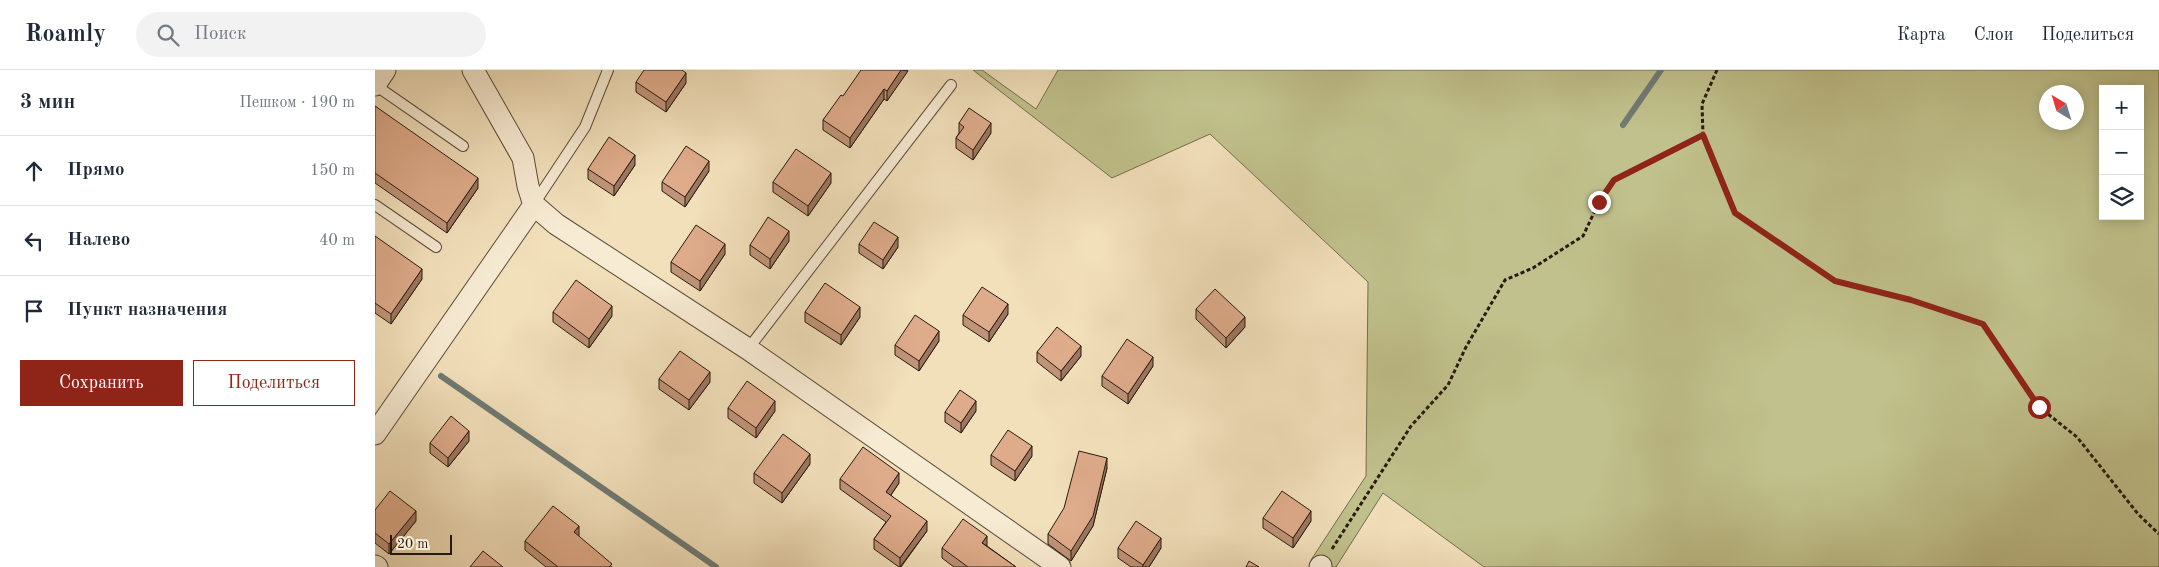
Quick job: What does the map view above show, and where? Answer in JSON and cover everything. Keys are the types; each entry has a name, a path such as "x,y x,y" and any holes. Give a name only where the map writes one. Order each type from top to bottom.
{"street":[{"path":"375,85 385,70"},
{"path":"473,70 523,158 528,186 534,205 556,224 748,349 1060,567"},
{"path":"375,434 534,205"}],"lane":[{"path":"534,205 585,128 608,70"},
{"path":"375,85 463,146"},
{"path":"748,349 951,85"},
{"path":"375,205 436,247"}],"path":[{"path":"1717,70 1702,104 1703,135 1735,213 1795,256 1835,281 1911,300 1983,324 2039,407 2077,437 2137,514 2159,534"},
{"path":"1321,567 1411,426 1448,385 1466,347 1505,280 1533,268 1583,236 1599,202 1614,180 1703,135"}],"green space":[{"path":"973,70 982,70 1036,109 1058,70 2159,70 2159,567 1484,567 1383,493 1336,567 1322,567 1311,560 1366,476 1368,282 1210,134 1112,178"}],"building":[{"path":"644,70 682,70 686,73 666,102 636,82"},
{"path":"861,70 901,70 887,91 884,89 850,138 823,120"},
{"path":"375,106 478,178 447,223 375,173"},
{"path":"969,108 991,123 973,150 956,138 964,127 959,123"},
{"path":"609,137 635,155 614,186 588,169"},
{"path":"686,146 709,161 685,197 662,182"},
{"path":"796,149 831,173 808,206 773,182"},
{"path":"768,217 789,231 770,259 750,245"},
{"path":"874,222 898,237 883,260 859,244"},
{"path":"696,225 725,244 700,281 671,262"},
{"path":"375,236 422,269 391,314 375,303"},
{"path":"576,280 612,306 589,339 553,312"},
{"path":"825,283 860,307 841,335 805,312"},
{"path":"982,287 1008,304 989,332 963,315"},
{"path":"1215,289 1245,317 1226,338 1196,309"},
{"path":"915,315 939,331 919,361 895,345"},
{"path":"1057,327 1081,346 1061,371 1037,352"},
{"path":"1127,339 1153,357 1128,394 1102,376"},
{"path":"680,351 710,372 689,400 659,379"},
{"path":"747,381 775,401 756,428 728,408"},
{"path":"960,390 976,401 961,423 945,412"},
{"path":"451,416 469,431 448,458 430,443"},
{"path":"1008,430 1032,446 1015,471 991,455"},
{"path":"783,434 810,454 782,493 754,473"},
{"path":"863,447 899,473 886,492 927,521 900,558 874,539 891,516 840,479"},
{"path":"1079,451 1107,458 1093,516 1071,551 1048,534 1064,508"},
{"path":"390,491 416,511 389,544 375,533 375,510"},
{"path":"1282,491 1311,511 1293,538 1263,518"},
{"path":"553,506 579,526 574,532 612,564 609,567 558,567 525,541"},
{"path":"963,519 987,536 982,543 1016,567 968,567 942,548"},
{"path":"1136,521 1161,538 1143,565 1118,548"},
{"path":"483,551 503,567 470,567"},
{"path":"1249,561 1259,567 1246,567"}],"waterway":[{"path":"1623,125 1661,70"},
{"path":"441,376 716,567"}],"route":[{"path":"1599,202 1614,180 1703,135 1735,213 1795,256 1835,281 1911,300 1983,324 2039,407"}]}
